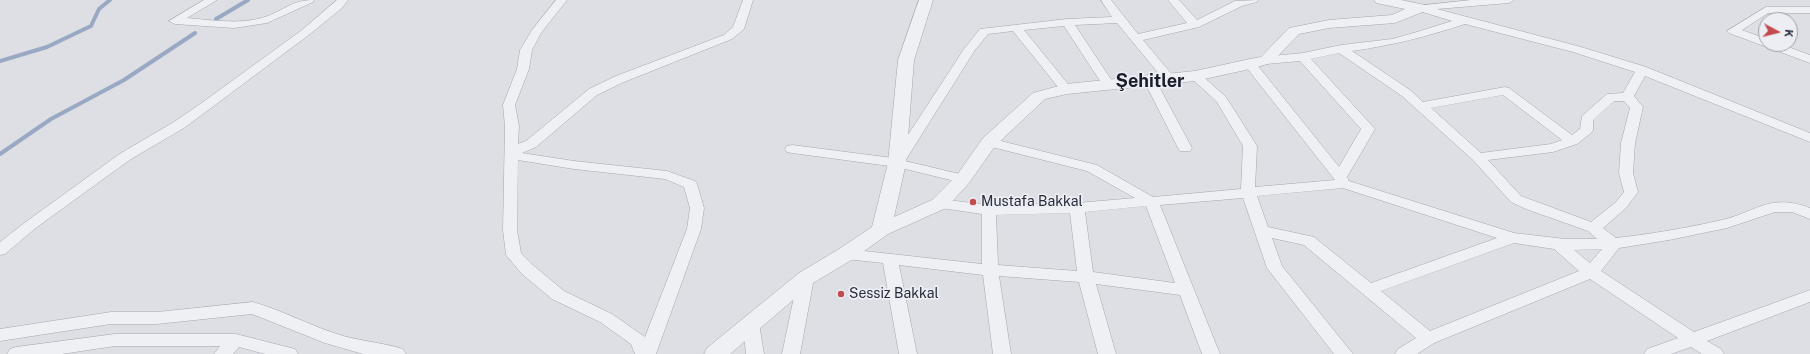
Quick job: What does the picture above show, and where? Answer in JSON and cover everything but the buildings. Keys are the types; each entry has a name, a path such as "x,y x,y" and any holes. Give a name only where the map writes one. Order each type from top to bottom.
{"street":[{"path":"212,0 175,21 234,26 267,20 309,0"},
{"path":"562,0 536,32 526,50 523,69 509,105 512,126 510,230 514,255 558,296 606,318 638,340 644,354"},
{"path":"512,153 531,144 593,92 620,79 728,37 738,29 748,0"},
{"path":"881,230 897,163 906,60 929,0"},
{"path":"1106,0 1120,20 1137,38 1168,77"},
{"path":"1173,0 1195,25"},
{"path":"1137,38 1195,25 1239,3 1252,0"},
{"path":"1381,0 1419,4 1509,0"},
{"path":"0,250 32,224 126,156 178,125 207,105 306,32 343,2"},
{"path":"1419,4 1462,21 1598,55 1642,70 1810,138"},
{"path":"1266,60 1294,31 1329,24 1395,19 1419,4"},
{"path":"1763,12 1766,10 1810,10"},
{"path":"1758,15 1733,32 1758,41"},
{"path":"897,163 970,49 984,32 1015,27 1067,22 1120,20"},
{"path":"716,354 806,278 846,254 881,230 939,204 963,179 989,142 1039,96 1066,90 1108,84 1168,77 1195,76 1266,60 1303,57 1341,49 1392,42 1421,35 1462,21"},
{"path":"1067,22 1108,84"},
{"path":"1015,27 1066,90"},
{"path":"1341,49 1406,93 1478,157 1516,199 1531,206 1593,228 1614,244"},
{"path":"1792,52 1810,58"},
{"path":"1303,57 1368,129 1342,181"},
{"path":"1250,64 1342,181"},
{"path":"1627,97 1642,70"},
{"path":"1195,76 1222,100 1250,146 1248,192 1275,268 1344,354"},
{"path":"1150,79 1184,148"},
{"path":"1421,106 1505,91 1572,141"},
{"path":"1478,157 1554,148 1572,141 1586,130 1587,118 1610,97 1627,97 1637,108 1628,142 1626,173 1631,192 1621,205 1593,228"},
{"path":"989,142 1092,168 1152,202 1211,354"},
{"path":"792,149 897,163 963,179"},
{"path":"512,153 574,165 667,175 690,184 697,208 694,229 648,354"},
{"path":"939,204 989,210 1077,208 1152,202 1342,181 1513,238 1540,244 1578,246 1614,244 1722,225 1775,207 1798,209 1810,214"},
{"path":"1077,208 1086,277 1107,354"},
{"path":"989,210 990,270 1002,354"},
{"path":"1262,231 1309,241 1428,339"},
{"path":"1368,290 1513,238"},
{"path":"1558,244 1591,272 1694,338 1715,354"},
{"path":"1404,354 1428,339 1591,272 1614,244"},
{"path":"846,254 990,270 1086,277 1186,290"},
{"path":"890,259 908,354"},
{"path":"791,354 806,278"},
{"path":"1653,354 1810,296"},
{"path":"0,335 111,318 157,318 253,308 331,339 368,349 397,354"},
{"path":"751,324 755,354"},
{"path":"105,354 115,340"},
{"path":"16,354 115,340 236,340 288,354"},
{"path":"223,354 236,340"}],"waterway":[{"path":"0,61 47,47 91,26 99,9 110,0"},
{"path":"216,19 248,0"},
{"path":"0,154 51,119 124,80 195,33"}],"place":[{"name":"Mustafa Bakkal","path":"973,202"},
{"name":"Sessiz Bakkal","path":"841,294"}],"district":[{"name":"Şehitler","path":"1150,81"}]}
